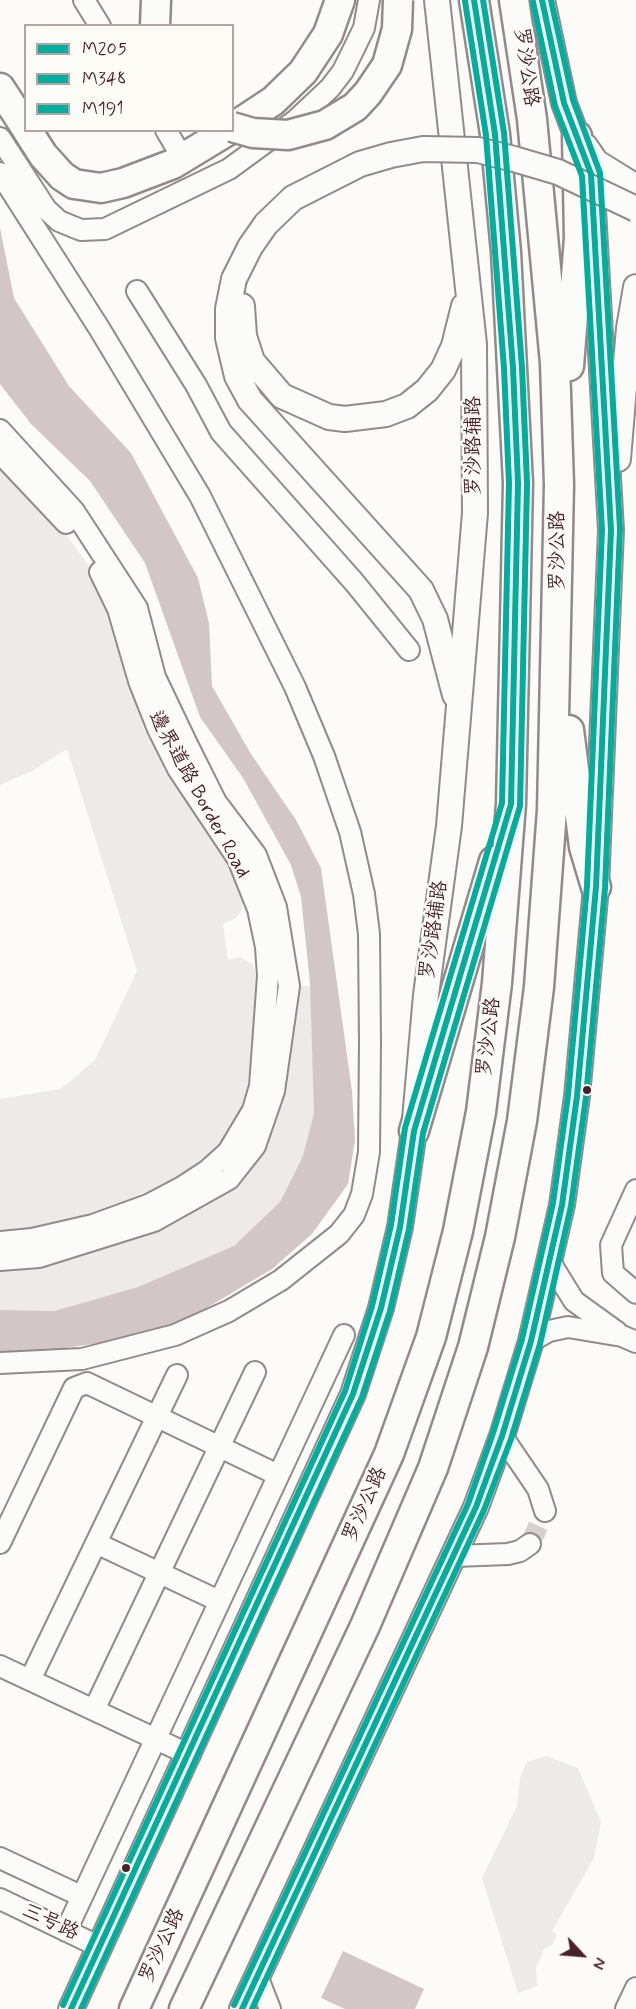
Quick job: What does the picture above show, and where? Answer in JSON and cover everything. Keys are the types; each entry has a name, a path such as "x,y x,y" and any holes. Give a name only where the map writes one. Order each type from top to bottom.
{"highway":[{"path":"155,24 156,0"},
{"path":"234,127 273,100 303,72 328,34 340,0"},
{"path":"234,130 288,135 326,125 355,107 387,65 397,29 398,0"},
{"name":"罗沙公路","path":"134,2009 389,1454 431,1337 458,1231 481,1112 496,983 511,804 518,483 506,252 495,134 474,0"},
{"name":"罗沙公路","path":"184,2009 365,1626 433,1468 473,1347 500,1237 520,1132 539,987 552,810 558,638 559,485 555,363 532,119 514,0"},
{"path":"0,88 24,126"},
{"path":"28,132 51,166 62,176 88,187 123,183 185,158 226,132"},
{"path":"559,485 579,238 577,136"},
{"path":"558,638 584,847 596,887"},
{"path":"414,1131 511,804"}],"main road":[{"name":"罗沙路辅路","path":"71,2009 353,1394 381,1308 400,1227 414,1131 426,995 449,826 460,716 475,513 474,344 437,0"},
{"path":"542,0 564,103 591,174 611,530"},
{"path":"577,136 596,162 636,187"},
{"path":"460,716 435,619 421,590 250,400 237,376 228,338 228,309 240,281 250,247 266,224 293,198 360,164 391,155 423,149 478,150 558,172 636,209"},
{"path":"467,292 454,346 443,370 427,390 407,406 386,414 345,419 329,417 282,396 252,361 244,336 240,281 277,232 302,210 365,178 423,164 478,164 550,184 636,224"},
{"path":"242,2009 455,1556 502,1436 531,1341 550,1262 562,1205 577,1095 596,887 611,530 629,328 636,287"}],"street":[{"path":"84,0 99,24"},
{"path":"0,138 46,209 59,221 81,230 105,229 229,169 296,120 330,88 343,71 364,28 369,0"},
{"path":"167,132 185,158"},
{"path":"0,173 99,328 200,496 295,687 324,756 346,821 364,894 369,934 370,1054 369,1152 362,1194 354,1215 339,1234 281,1280 229,1311 175,1335 126,1350 82,1359 0,1363"},
{"path":"137,291 196,385 221,432 354,582 409,650"},
{"path":"0,430 74,512 137,608 154,677 216,802 256,855 276,907 289,986 274,1091 255,1146 229,1179 154,1221 39,1257 0,1260"},
{"name":"邊界道路 Border Road","path":"0,453 72,530 99,569 118,609 139,681 158,729 178,769 228,843 253,895 266,947 268,990 260,1086 253,1110 236,1142 208,1170 148,1205 72,1231 0,1242"},
{"path":"636,1190 611,1245 613,1273 636,1293"},
{"path":"550,1262 574,1301 629,1339"},
{"path":"531,1341 549,1331 568,1327 629,1339"},
{"path":"66,1931 344,1335"},
{"path":"94,1710 255,1372"},
{"path":"30,1680 177,1375"},
{"path":"0,1543 74,1388 87,1383 279,1475"},
{"path":"502,1436 538,1489 545,1511"},
{"path":"96,1543 219,1601"},
{"path":"455,1556 508,1554 520,1551 530,1544"},
{"path":"0,1666 189,1755"},
{"path":"0,1858 81,1896"},
{"name":"三号路","path":"0,1899 100,1947"},
{"path":"257,1976 270,2009"},
{"path":"626,2009 636,1988"}],"shaded area":[{"path":"0,228 14,298 69,386 131,453 198,578 209,623 212,686 251,754 296,820 321,868 352,1091 355,1140 348,1184 312,1234 272,1269 188,1319 126,1339 38,1352 0,1351 0,1310 55,1311 138,1287 234,1246 280,1202 303,1156 314,1113 310,983 301,897 291,865 243,778 200,717 145,563 90,481 31,424 0,384"},
{"path":"0,462 58,523 91,569 115,633 144,729 182,794 217,838 236,874 244,897 242,910 236,918 223,924 228,960 241,957 253,965 257,982 251,1099 231,1139 210,1161 153,1197 98,1216 16,1234 0,1234 0,1099 61,1089 95,1060 137,971 67,749 34,770 0,785"},
{"path":"289,986 323,986 319,1196 243,1266 0,1329 0,1266 234,1172 260,1132"},
{"path":"547,1756 578,1768 601,1822 594,1858 552,1931 557,1935 552,1945 544,1949 536,1968 537,1986 518,1993 482,1878 517,1806 520,1778 527,1762"},
{"path":"343,1951 424,1989 415,2009 345,2009 321,1998"}],"tunnel":[{"path":"530,1544 545,1511"}],"transit line":[{"name":"M205","path":"71,2009 353,1394 381,1308 400,1227 414,1131 511,804 518,483 513,368 495,134 474,0"},
{"name":"M348","path":"81,2009 362,1397 390,1311 409,1229 423,1133 520,806 527,483 522,368 504,133 483,0"},
{"name":"M205","path":"242,2009 476,1507 502,1436 531,1341 562,1205 577,1096 596,887 611,530 591,174 564,103 542,0"},
{"name":"M348","path":"252,2009 484,1510 511,1439 540,1344 571,1206 586,1097 605,888 620,529 600,173 573,100 551,0"},
{"name":"M191","path":"63,2005 345,1391 372,1306 391,1225 405,1128 502,803 509,483 504,368 486,135 465,1"},
{"name":"M191","path":"234,2005 468,1504 522,1339 553,1203 568,1095 587,886 602,530 582,176 555,106 533,2"}]}
